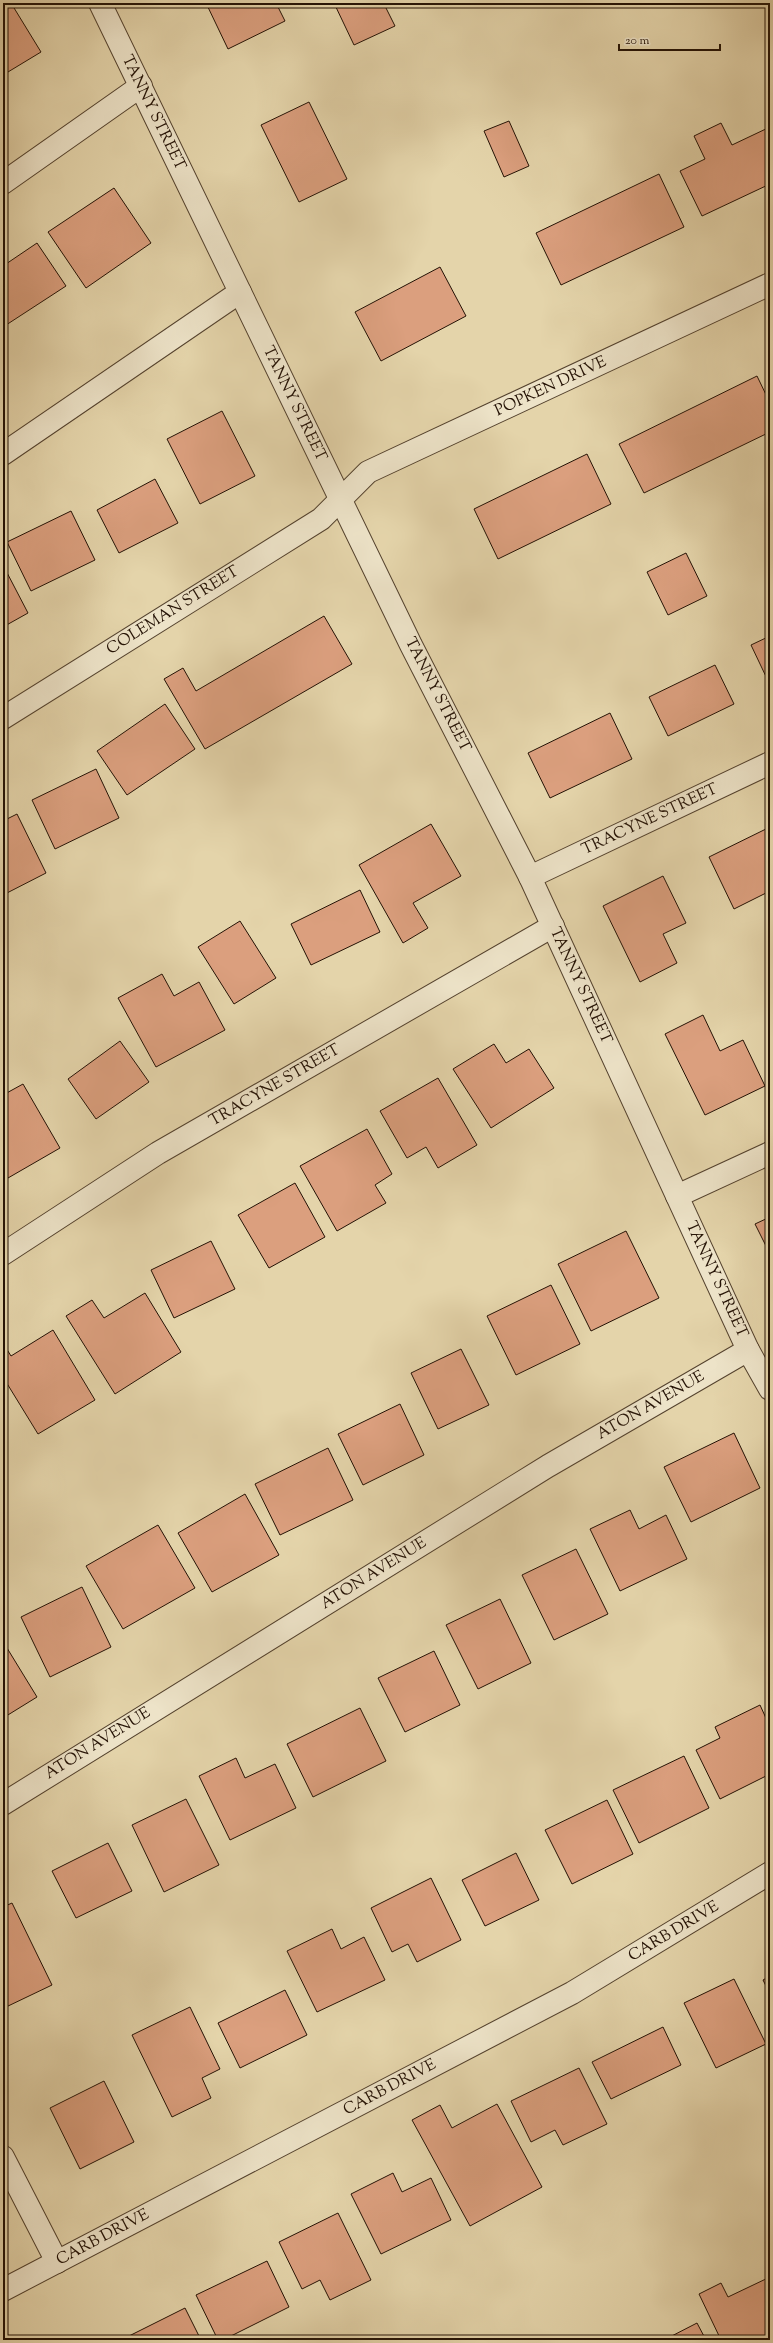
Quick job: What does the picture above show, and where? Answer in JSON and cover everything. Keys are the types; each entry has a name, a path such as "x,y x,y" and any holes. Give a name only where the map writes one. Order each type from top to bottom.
{"street":[{"name":"TANNY STREET","path":"100,3 340,501 411,645 530,877 748,1350 770,1389"},
{"path":"3,183 141,86"},
{"name":"POPKEN DRIVE","path":"340,501 368,472 770,284"},
{"path":"3,454 240,292"},
{"name":"COLEMAN STREET","path":"3,718 321,519 340,501"},
{"name":"TRACYNE STREET","path":"530,877 770,763"},
{"name":"TRACYNE STREET","path":"3,1254 158,1153 553,926"},
{"path":"677,1196 770,1153"},
{"name":"ATON AVENUE","path":"3,1804 541,1471 748,1350"},
{"name":"CARB DRIVE","path":"3,2290 572,1993 770,1873"},
{"path":"3,2156 57,2262"}],"building":[{"path":"3,3 11,3 41,52 3,75"},
{"path":"206,3 276,3 285,21 228,49"},
{"path":"334,3 391,3 385,6 395,26 354,45"},
{"path":"309,102 347,179 299,202 261,125"},
{"path":"509,121 529,166 504,177 484,131"},
{"path":"721,123 732,145 770,127 770,184 702,216 680,171 705,159 694,136"},
{"path":"659,174 684,227 561,285 536,233"},
{"path":"114,188 151,243 86,288 48,232"},
{"path":"37,243 66,286 3,327 3,266"},
{"path":"440,267 466,316 381,361 355,312"},
{"path":"757,376 770,403 770,432 644,493 619,444"},
{"path":"222,411 255,476 200,504 167,439"},
{"path":"587,454 611,504 498,559 474,509"},
{"path":"155,479 178,523 119,553 97,510"},
{"path":"71,511 95,560 31,591 7,542"},
{"path":"686,553 707,596 668,615 647,572"},
{"path":"3,565 28,613 3,627"},
{"path":"324,616 352,664 205,749 164,679 183,668 196,691"},
{"path":"770,636 770,685 751,645"},
{"path":"715,665 734,704 668,736 649,697"},
{"path":"165,704 195,749 127,795 97,751"},
{"path":"610,713 632,759 550,798 528,753"},
{"path":"96,769 119,818 55,849 32,800"},
{"path":"17,814 46,873 3,895 3,821"},
{"path":"431,824 461,876 413,903 428,928 403,943 359,865"},
{"path":"770,827 770,891 734,909 709,857"},
{"path":"663,876 686,923 663,934 677,963 640,982 603,906"},
{"path":"360,890 380,932 311,965 291,924"},
{"path":"240,921 276,978 234,1004 198,947"},
{"path":"162,974 174,996 199,982 225,1030 156,1067 118,998"},
{"path":"703,1015 720,1051 743,1040 765,1086 705,1115 665,1034"},
{"path":"120,1041 149,1082 96,1119 68,1079"},
{"path":"494,1044 506,1063 529,1049 554,1088 491,1128 453,1069"},
{"path":"438,1078 477,1145 438,1168 426,1147 407,1158 380,1111"},
{"path":"23,1084 60,1148 8,1178 3,1168 3,1095"},
{"path":"367,1129 392,1174 375,1185 386,1203 337,1231 300,1166"},
{"path":"295,1183 325,1237 269,1268 238,1215"},
{"path":"770,1217 770,1254 755,1224"},
{"path":"626,1231 659,1298 591,1331 558,1264"},
{"path":"211,1241 235,1289 174,1318 151,1270"},
{"path":"551,1285 580,1344 516,1375 487,1316"},
{"path":"145,1293 181,1352 115,1394 66,1316 92,1300 104,1318"},
{"path":"53,1330 95,1400 38,1434 3,1377 3,1343 11,1356"},
{"path":"461,1349 489,1405 438,1429 411,1373"},
{"path":"400,1404 424,1455 363,1485 338,1434"},
{"path":"734,1433 760,1488 691,1522 664,1467"},
{"path":"328,1448 353,1500 280,1535 255,1484"},
{"path":"245,1494 279,1555 212,1592 178,1533"},
{"path":"630,1510 639,1529 666,1515 687,1559 620,1591 590,1529"},
{"path":"158,1525 195,1588 123,1629 86,1566"},
{"path":"576,1549 608,1614 554,1640 522,1575"},
{"path":"82,1587 111,1647 50,1677 21,1617"},
{"path":"500,1599 531,1663 478,1689 446,1625"},
{"path":"7,1648 37,1697 3,1718 3,1651"},
{"path":"434,1651 460,1705 405,1732 378,1678"},
{"path":"760,1705 770,1727 770,1774 720,1799 696,1750 720,1738 715,1727"},
{"path":"360,1708 386,1761 313,1797 287,1744"},
{"path":"684,1756 709,1808 639,1843 613,1790"},
{"path":"236,1758 245,1778 275,1764 296,1808 230,1840 199,1776"},
{"path":"186,1799 219,1865 164,1892 132,1825"},
{"path":"607,1800 633,1854 572,1884 545,1830"},
{"path":"108,1843 132,1891 76,1918 52,1871"},
{"path":"516,1853 539,1900 485,1926 462,1880"},
{"path":"431,1878 461,1940 417,1962 408,1944 392,1952 371,1908"},
{"path":"12,1903 52,1985 6,2007 3,2000 3,1907"},
{"path":"332,1929 341,1949 364,1937 385,1980 317,2012 287,1951"},
{"path":"770,1976 770,1994 763,1980"},
{"path":"734,1979 766,2044 716,2068 684,2003"},
{"path":"285,1990 307,2035 240,2068 218,2023"},
{"path":"190,2007 220,2069 202,2078 211,2098 172,2117 132,2035"},
{"path":"663,2027 681,2065 611,2099 592,2062"},
{"path":"579,2068 607,2124 563,2145 555,2130 531,2142 511,2101"},
{"path":"104,2081 134,2142 80,2169 50,2108"},
{"path":"497,2104 542,2187 470,2226 412,2120 440,2105 452,2128"},
{"path":"393,2173 402,2192 431,2178 451,2220 381,2254 351,2194"},
{"path":"338,2213 371,2280 330,2300 320,2280 302,2289 279,2242"},
{"path":"267,2261 289,2307 223,2340 218,2340 196,2295"},
{"path":"770,2277 770,2333 756,2340 721,2340 699,2294 721,2283 728,2297"},
{"path":"185,2308 201,2340 121,2340"},
{"path":"697,2323 706,2340 664,2340"}]}
